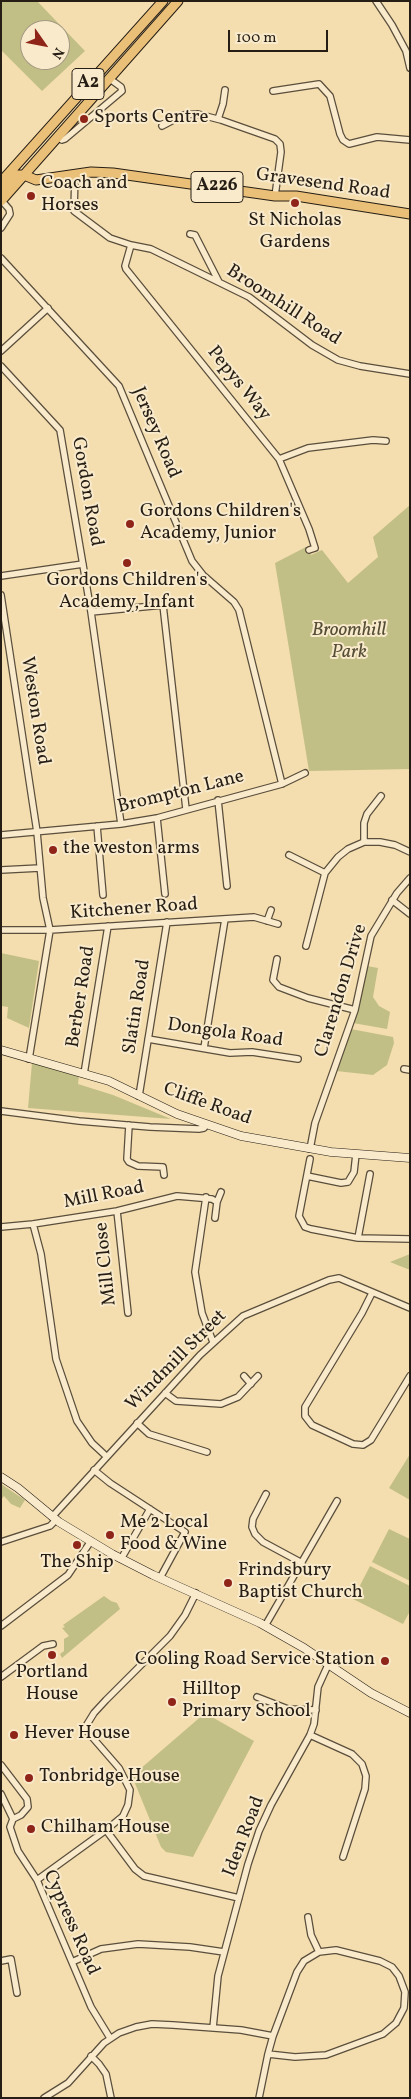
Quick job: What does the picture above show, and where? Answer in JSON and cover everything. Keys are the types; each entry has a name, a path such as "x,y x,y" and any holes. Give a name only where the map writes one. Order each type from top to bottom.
{"main road":[{"name":"A2","path":"1,182 163,1"},
{"name":"A2","path":"1,201 178,1"},
{"path":"116,54 122,55 145,30 160,22"},
{"path":"52,124 67,116 104,75 110,78"},
{"name":"Gravesend Road","path":"24,175 36,180 91,172 113,173 275,196 296,196 410,214"},
{"name":"A2","path":"1,191 16,175 24,175"},
{"name":"Cliffe Road","path":"1,1050 114,1083 176,1114 206,1125 259,1140 310,1150 410,1158"},
{"path":"1,1477 18,1488 54,1518 121,1559 265,1626 371,1693 410,1713"}],"street":[{"path":"376,1 406,50 410,68"},
{"path":"58,137 61,140 65,139 122,91 122,88 110,78"},
{"path":"273,91 319,84 330,96 340,134 343,140 349,144 377,137 410,140"},
{"path":"218,119 225,90"},
{"path":"162,126 183,114 198,114 270,137 279,143 281,156 275,196"},
{"name":"Broomhill Road","path":"75,174 74,211 110,238 130,245 151,249 249,297 312,345 334,358 360,366 410,374"},
{"path":"1,201 9,209 10,214 1,228"},
{"path":"190,234 195,235 220,282"},
{"name":"Pepys Way","path":"130,245 126,269 279,459 309,529 314,548 309,550"},
{"name":"Jersey Road","path":"1,258 119,386 192,561 202,575 234,602 239,610 282,784"},
{"path":"1,351 48,308"},
{"name":"Gordon Road","path":"1,366 60,430 91,612 121,824"},
{"path":"279,459 308,448 372,440 386,441"},
{"path":"1,576 83,564"},
{"name":"Weston Road","path":"1,595 50,930 29,1059"},
{"path":"91,612 163,605 186,809"},
{"name":"Brompton Lane","path":"1,835 121,824 157,818 282,784 305,773"},
{"path":"364,842 364,823 367,814 381,796"},
{"path":"218,800 227,886"},
{"path":"157,818 165,894"},
{"path":"97,826 103,895"},
{"path":"306,946 325,873 338,857 348,849 364,842 380,842 394,845 410,852"},
{"path":"289,855 325,873"},
{"path":"1,870 40,868"},
{"name":"Clarendon Drive","path":"310,1150 315,1124 355,1010 371,936 392,900 410,878"},
{"path":"392,900 410,914"},
{"path":"268,921 271,910"},
{"name":"Kitchener Road","path":"1,930 50,930 254,917 278,924"},
{"path":"204,1048 225,919"},
{"name":"Slatin Road","path":"139,1096 167,922"},
{"name":"Berber Road","path":"84,1074 108,926"},
{"path":"277,959 273,980 279,987 308,998 355,1010"},
{"name":"Dongola Road","path":"148,1039 230,1052 252,1052 298,1060"},
{"path":"1,1111 129,1125 199,1129 204,1128 206,1125"},
{"path":"129,1125 128,1162 138,1166 163,1167 164,1174"},
{"path":"307,1176 341,1183 348,1182 354,1172 356,1154"},
{"path":"310,1159 299,1216 302,1224 310,1229 358,1238 410,1239"},
{"path":"358,1238 370,1174"},
{"path":"213,1342 202,1313 195,1272 211,1199 221,1192"},
{"name":"Mill Road","path":"1,1227 117,1211 177,1196 211,1199"},
{"path":"211,1199 215,1218"},
{"name":"Mill Close","path":"117,1211 128,1313"},
{"path":"33,1224 40,1254 56,1359 78,1421 92,1443 106,1456"},
{"name":"Windmill Street","path":"54,1518 106,1456 213,1342 243,1316 329,1280 339,1278 410,1308"},
{"path":"372,1293 362,1313 305,1407 305,1416 312,1424 353,1444 363,1445 371,1440 410,1376"},
{"path":"244,1376 251,1384"},
{"path":"165,1393 176,1402 220,1404 235,1399 258,1376"},
{"path":"137,1423 149,1434 207,1452"},
{"path":"94,1470 108,1482 185,1533 163,1579"},
{"path":"266,1494 253,1519 252,1527 255,1534 263,1542 302,1563"},
{"path":"265,1626 338,1501"},
{"path":"121,1559 150,1509"},
{"path":"1,1542 50,1526 54,1518"},
{"path":"1,1626 68,1575 91,1541"},
{"path":"36,1880 123,1816 128,1805 130,1790 119,1768 86,1730 87,1722 106,1700 170,1636 185,1615 196,1593"},
{"path":"1,1676 43,1646 53,1644"},
{"name":"Iden Road","path":"213,2028 218,1976 256,1840 271,1805 310,1735 316,1710 318,1687 328,1665"},
{"path":"258,1697 288,1708 316,1710"},
{"path":"310,1735 352,1754 362,1764 366,1776 365,1789 343,1857"},
{"path":"1,1765 28,1799 28,1807 21,1815 14,1819"},
{"name":"Cypress Road","path":"1,1794 14,1819 10,1827 18,1851 36,1880 90,2007 110,2038"},
{"path":"106,1830 134,1869 142,1875 152,1879 239,1898"},
{"path":"308,1917 318,1952"},
{"path":"72,1962 101,1949 138,1944 190,1947 224,1952"},
{"path":"259,2098 268,2054 273,2036 296,1972 304,1961 318,1952 330,1950 350,1953 380,1960 392,1967 402,1981 405,2003 402,2014 392,2028 383,2034 326,2055 295,2057 268,2054"},
{"path":"1,1961 11,1959 17,1993"},
{"path":"44,2098 68,2083 100,2045 130,2028 147,2024 245,2031 273,2036"},
{"path":"91,2056 100,2064 106,2074 111,2098"}],"green space":[{"path":"1,1 37,1 55,20 20,20 20,69 1,50"},
{"path":"70,35 85,51 70,65"},
{"path":"21,70 65,70 42,91"},
{"name":"Broomhill Park","path":"410,505 410,769 309,771 275,563 306,547 311,555 322,550 348,583 378,557 373,537"},
{"path":"1,953 39,961 29,1028 7,1018 8,1007 1,1006"},
{"path":"367,966 378,968 373,997 379,1006 390,1012 387,1029 353,1023"},
{"path":"351,1029 393,1037 394,1043 387,1065 373,1075 336,1071"},
{"path":"32,1063 79,1076 78,1084 113,1095 171,1119 28,1108"},
{"path":"410,1254 410,1270 390,1262"},
{"path":"410,1454 410,1500 389,1488"},
{"path":"1,1484 25,1500 20,1508 11,1504 4,1496 1,1500"},
{"path":"389,1529 410,1539 410,1581 372,1562"},
{"path":"370,1566 410,1586 410,1611 403,1624 353,1599"},
{"path":"104,1596 117,1603 120,1609 62,1658 60,1654 64,1651 64,1639 69,1636 62,1628 65,1627 63,1625"},
{"path":"205,1713 254,1741 193,1857 166,1852 161,1847 132,1776"}],"place":[{"name":"Sports Centre","path":"84,119"},
{"name":"Coach and Horses","path":"31,196"},
{"name":"St Nicholas Gardens","path":"295,203"},
{"name":"Gordons Children's Academy, Junior","path":"130,524"},
{"name":"Gordons Children's Academy, Infant","path":"127,563"},
{"name":"the weston arms","path":"53,850"},
{"name":"Me 2 Local Food & Wine","path":"110,1535"},
{"name":"The Ship","path":"77,1545"},
{"name":"Frindsbury Baptist Church","path":"228,1583"},
{"name":"Portland House","path":"52,1655"},
{"name":"Cooling Road Service Station","path":"385,1661"},
{"name":"Hilltop Primary School","path":"172,1702"},
{"name":"Hever House","path":"14,1735"},
{"name":"Tonbridge House","path":"29,1778"},
{"name":"Chilham House","path":"31,1829"}]}
